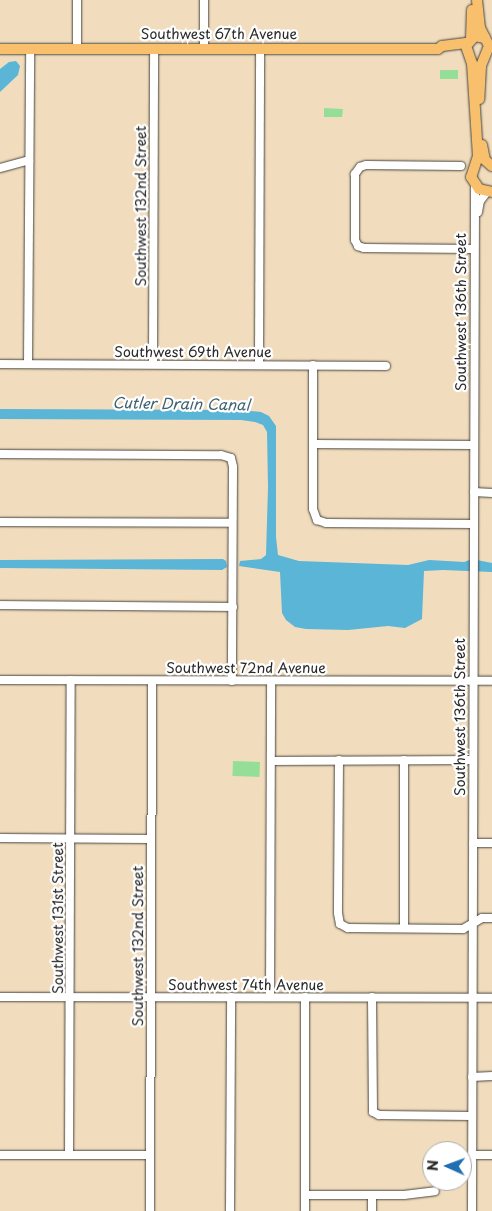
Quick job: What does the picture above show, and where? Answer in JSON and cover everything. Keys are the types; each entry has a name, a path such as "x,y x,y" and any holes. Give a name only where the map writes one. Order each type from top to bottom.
{"main road":[{"path":"475,0 480,25 488,40 488,55 480,83 480,128 483,155 492,166"},
{"path":"475,0 469,41 478,156 476,167 471,175 475,186 490,193"},
{"name":"Southwest 67th Avenue","path":"438,49 442,46 469,41 478,36 488,40"},
{"name":"Southwest 67th Avenue","path":"0,49 438,49 442,52 470,57 488,55"},
{"path":"476,167 492,166"}],"street":[{"path":"77,0 77,48"},
{"path":"204,0 204,48"},
{"name":"Southwest 132nd Street","path":"153,364 154,48"},
{"path":"259,364 260,48"},
{"path":"28,364 30,49"},
{"path":"0,168 29,160"},
{"path":"460,166 366,165 356,172 356,243 364,248 474,249"},
{"name":"Southwest 136th Street","path":"472,1141 475,186"},
{"name":"Southwest 136th Street","path":"475,224 480,201 490,193"},
{"name":"Southwest 69th Avenue","path":"0,364 386,366"},
{"path":"313,365 313,509 317,520 326,523 474,524"},
{"path":"313,444 474,445"},
{"path":"0,454 221,455 227,456 232,460 232,681"},
{"path":"474,492 492,493"},
{"path":"0,522 232,523"},
{"path":"0,605 232,607"},
{"name":"Southwest 72nd Avenue","path":"0,680 492,681"},
{"name":"Southwest 131st Street","path":"69,1155 71,680"},
{"name":"Southwest 132nd Street","path":"150,1211 152,680"},
{"path":"270,997 271,681"},
{"path":"339,760 338,916 340,924 348,928 463,929 482,918 492,918"},
{"path":"404,760 404,928"},
{"path":"271,761 473,760"},
{"path":"0,838 151,839"},
{"path":"473,843 492,843"},
{"name":"Southwest 74th Avenue","path":"0,997 492,998"},
{"path":"230,1211 231,997"},
{"path":"304,997 305,1211"},
{"path":"372,997 372,1112 379,1115 472,1116"},
{"path":"472,1077 492,1076"},
{"path":"0,1155 150,1155"},
{"path":"472,1155 492,1155"},
{"path":"305,1194 404,1195 435,1191"},
{"name":"Southwest 136th Street","path":"472,1191 472,1211"},
{"path":"372,1195 372,1211"}],"green space":[{"path":"440,70 458,70 458,79 440,79"},
{"path":"324,108 343,109 342,117 324,117"},
{"path":"233,761 260,762 259,777 232,776"}],"water":[{"path":"16,61 20,66 18,75 0,92 0,69 9,62"},
{"path":"0,409 241,410 261,412 269,416 276,426 276,537 278,555 299,561 408,565 429,560 464,562 472,559 492,563 492,572 424,571 422,619 405,628 388,626 348,630 295,627 286,620 282,613 280,572 239,566 240,561 261,559 266,555 267,432 263,425 241,420 0,419"},
{"path":"223,559 226,561 227,567 222,570 0,568 0,560"}],"water label":[{"name":"Cutler Drain Canal","path":"181,403"}]}
